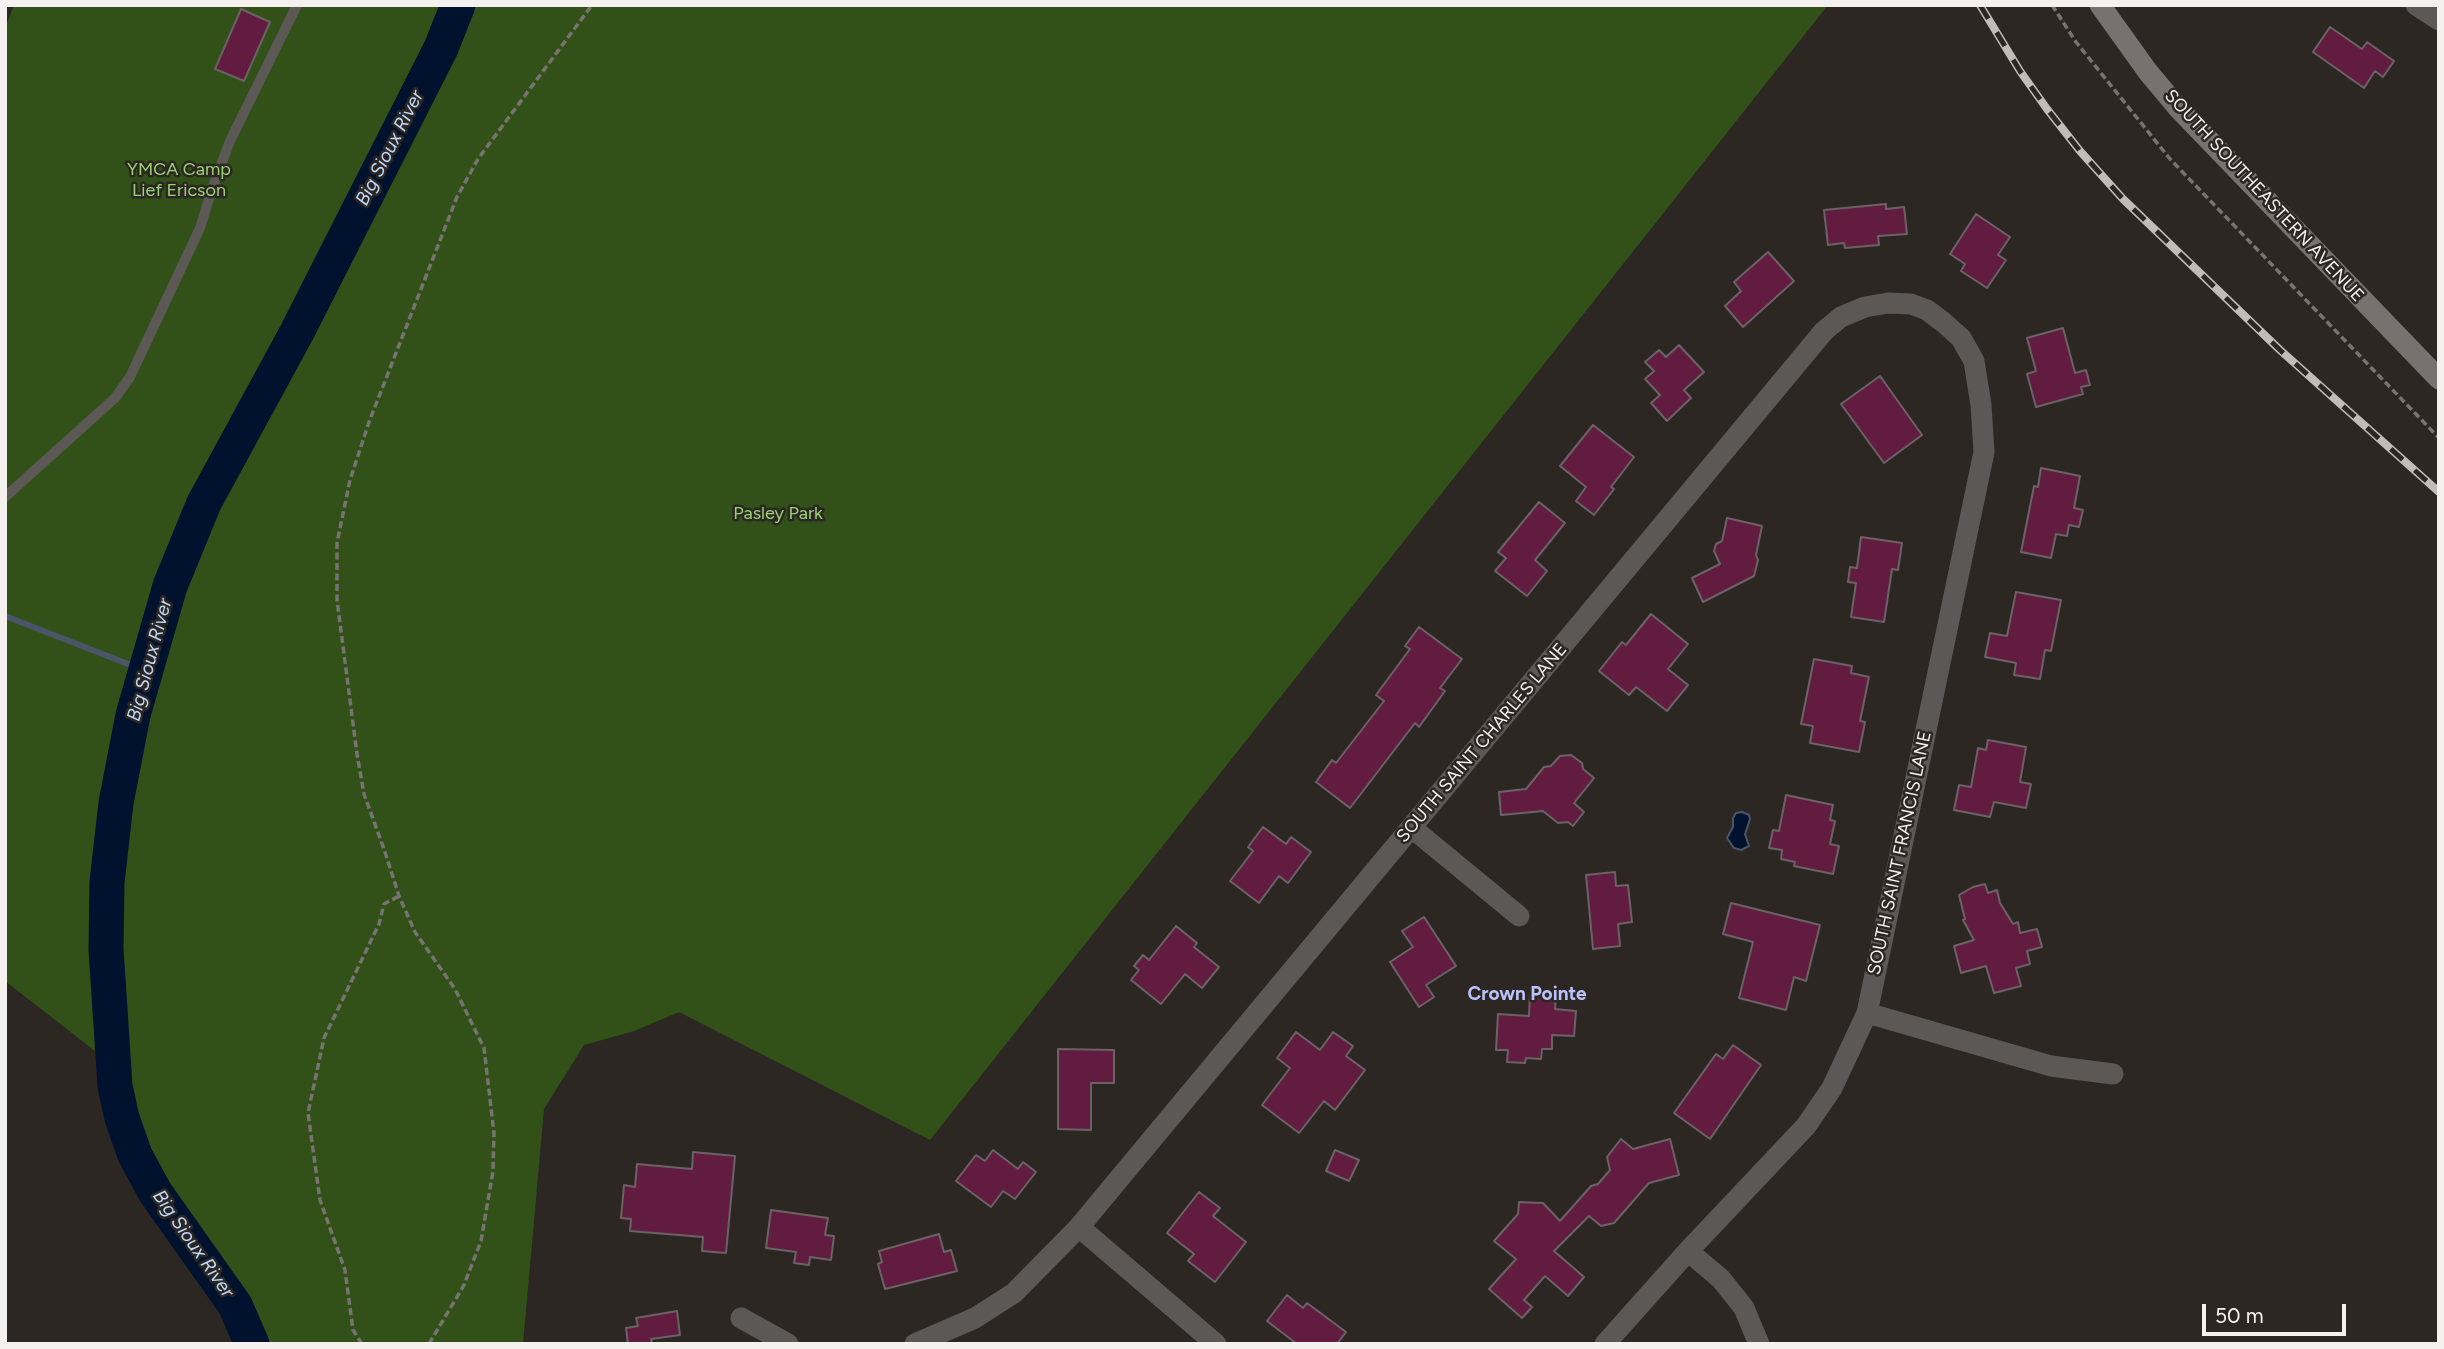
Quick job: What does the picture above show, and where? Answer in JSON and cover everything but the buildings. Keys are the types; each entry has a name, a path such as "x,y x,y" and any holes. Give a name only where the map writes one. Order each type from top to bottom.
{"main road":[{"name":"SOUTH SOUTHEASTERN AVENUE","path":"2099,5 2179,109 2439,379"}],"street":[{"path":"2416,5 2439,20"},
{"name":"SOUTH SAINT CHARLES LANE","path":"915,1344 975,1318 1014,1293 1079,1227 1824,331 1841,317 1865,307 1888,303 1911,304"},
{"name":"SOUTH SAINT FRANCIS LANE","path":"1605,1344 1806,1126 1832,1088 1867,1013 1984,452 1982,405 1974,361 1961,338 1927,310 1911,304"},
{"path":"1412,828 1519,916"},
{"path":"1867,1013 2051,1066 2113,1074"},
{"path":"1079,1227 1216,1344"},
{"path":"1688,1251 1721,1279 1744,1308 1759,1344"},
{"path":"741,1318 785,1344"}],"lane":[{"path":"5,497 115,398 130,377 200,228 230,141 297,5"}],"path":[{"path":"429,1344 464,1285 481,1241 493,1171 494,1133 484,1048 455,989 415,932 399,896 364,794 337,600 337,542 350,480 369,422 457,197 478,159 593,5"},
{"path":"2052,5 2076,42 2170,159 2439,438"},
{"path":"362,1344 352,1330 345,1270 320,1200 308,1113 324,1038 379,923 384,904 399,896"}],"green space":[{"name":"Pasley Park","path":"14,5 1828,5 930,1140 679,1012 634,1031 584,1045 544,1109 523,1344 252,1344 235,1305 155,1192 135,1155 122,1118 113,1065 5,981 5,29"}],"water":[{"path":"1736,813 1749,815 1750,819 1745,834 1749,846 1741,850 1734,848 1727,838 1733,827 1733,818"}],"waterway":[{"name":"Big Sioux River","path":"252,1344 235,1305 155,1192 135,1155 122,1118 115,1086 106,949 107,882 116,803 133,715 170,586 204,503 297,332 441,48 458,5"},
{"path":"5,616 146,671"}],"railway":[{"path":"1980,5 2020,71 2047,109 2123,199 2280,350 2439,492"}],"district":[{"name":"Crown Pointe","path":"1527,994"}],"park label":[{"name":"YMCA Camp Lief Ericson","path":"179,180"}]}
